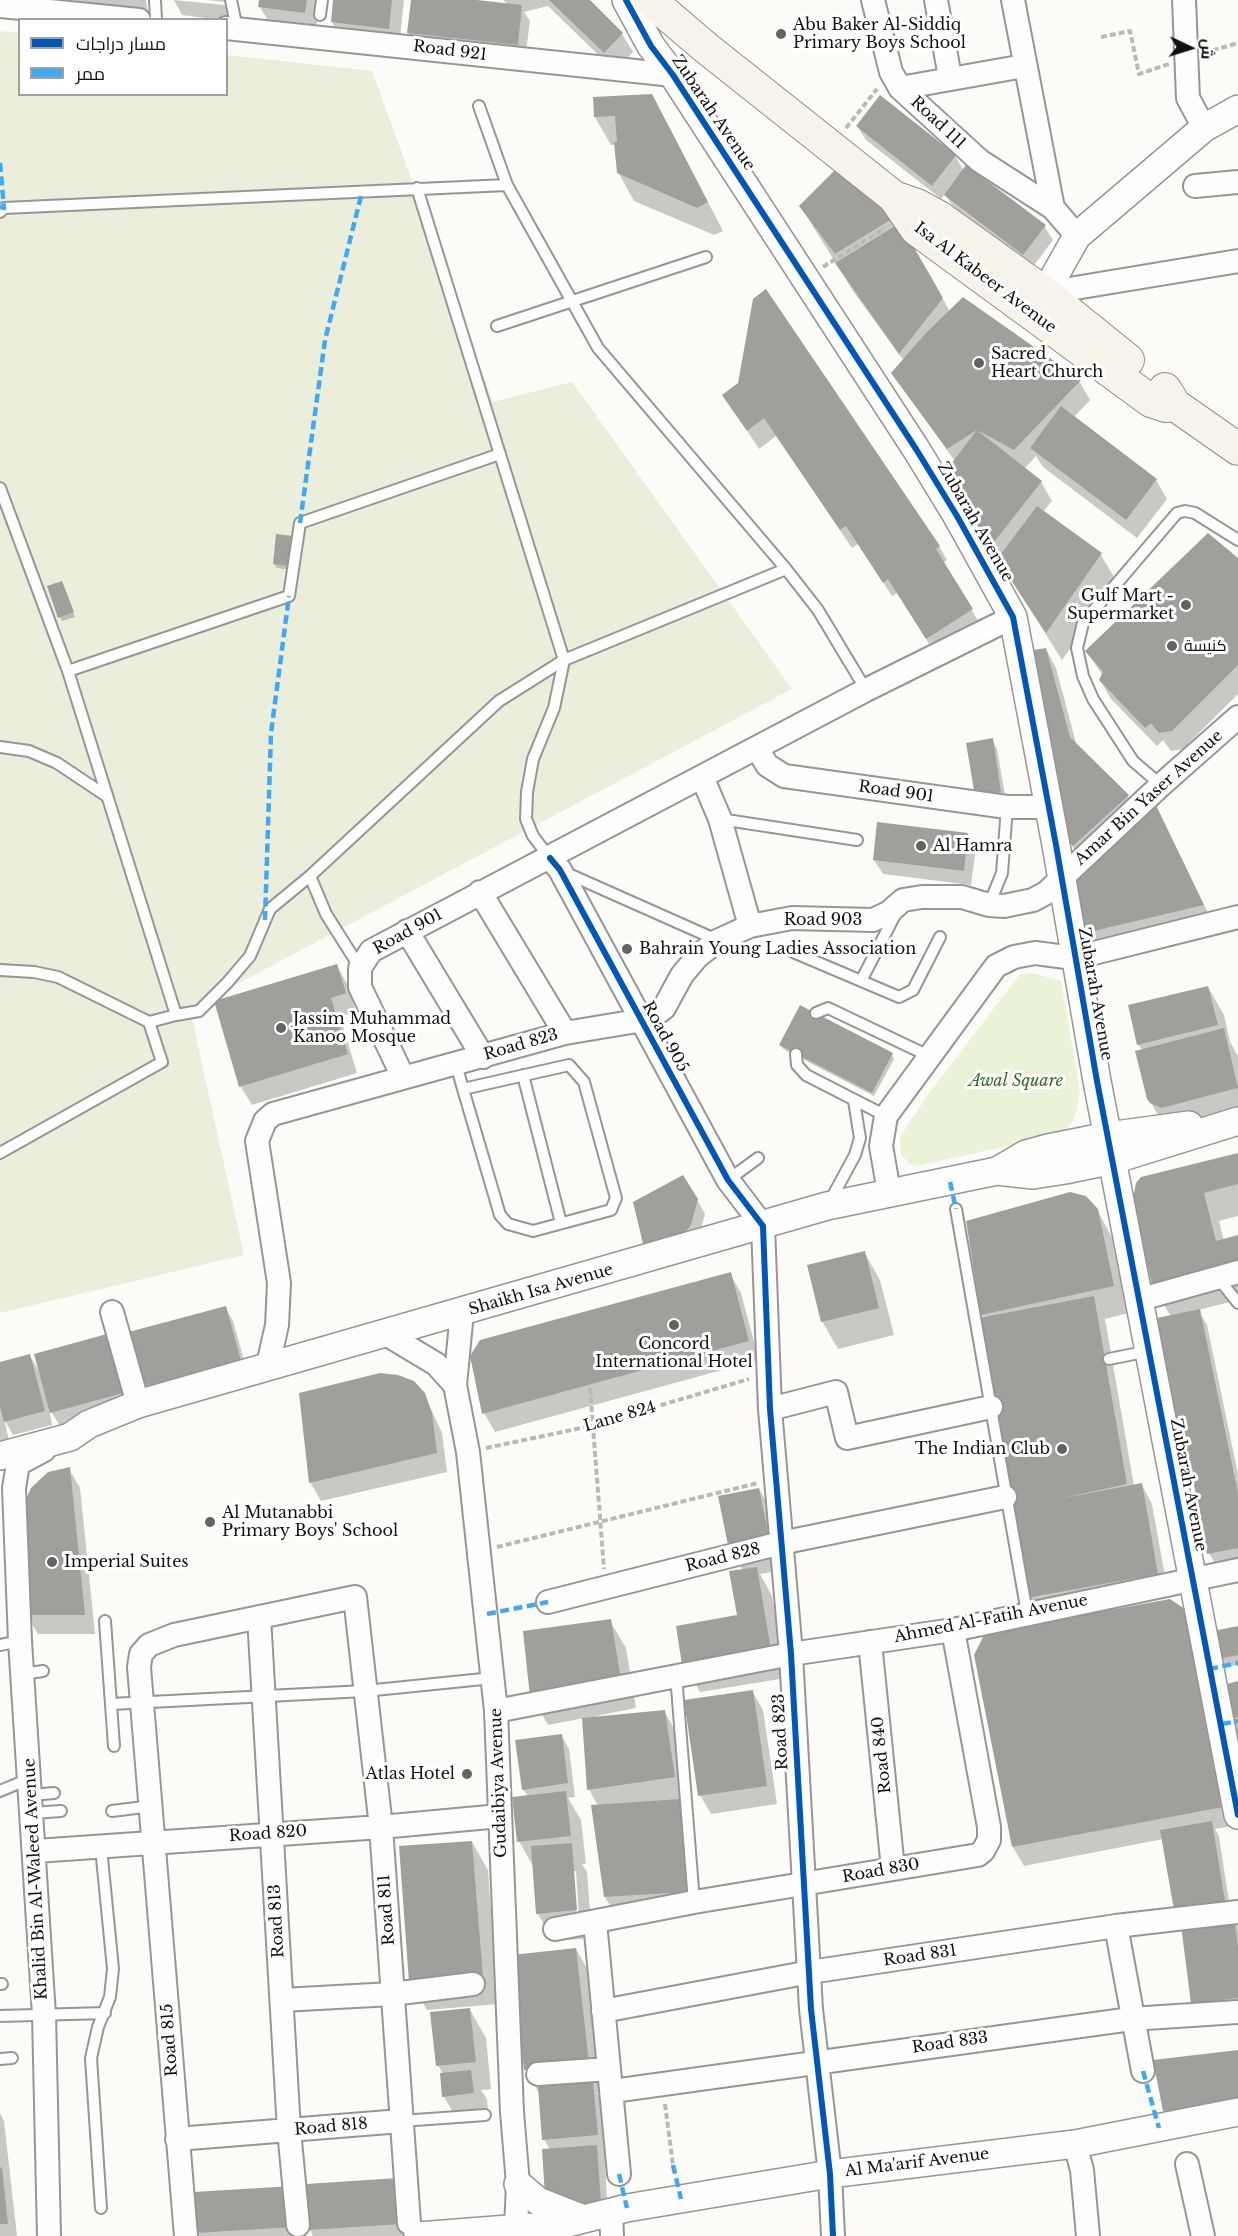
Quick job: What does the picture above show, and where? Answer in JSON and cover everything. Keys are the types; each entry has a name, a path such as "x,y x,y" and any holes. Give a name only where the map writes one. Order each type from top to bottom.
{"main road":[{"name":"Isa Al Kabeer Avenue","path":"650,0 900,206 917,205 939,217 1037,303 1165,390 1175,405 1238,449"}],"street":[{"name":"Zubarah Avenue","path":"626,0 651,46 673,75 957,516 1013,617 1049,807 1074,958 1238,1815"},
{"path":"936,0 950,77"},
{"path":"1013,0 1053,208 1077,236"},
{"path":"1184,0 1188,98 1204,128"},
{"path":"878,1 895,80 950,77 1024,66"},
{"path":"0,6 120,18"},
{"name":"Road 921","path":"232,28 673,75"},
{"name":"Road 111","path":"895,80 980,161 1053,208"},
{"path":"1037,303 1077,236 1204,128 1238,110"},
{"path":"1195,186 1238,182"},
{"path":"1037,303 1238,261"},
{"name":"Road 901","path":"402,1077 360,987 360,968 371,951 480,892 555,864 756,748 1013,617"},
{"name":"Amar Bin Yaser Avenue","path":"1060,880 1161,784 1238,717"},
{"name":"Road 901","path":"756,748 767,765 784,776 1007,807 1049,807"},
{"path":"703,779 720,819 750,926"},
{"name":"Road 905","path":"555,864 728,1180 763,1226"},
{"path":"903,900 949,896 1004,906 1033,900 1046,894 1060,880"},
{"path":"480,892 565,1032"},
{"name":"Road 903","path":"640,1021 654,1016 664,1008 682,975 698,956 717,941 750,926 792,918 873,920 888,913 903,900"},
{"path":"1074,958 1238,917"},
{"path":"407,931 483,1057"},
{"name":"Zubarah Avenue","path":"889,1192 881,1146 886,1116 931,1058 996,966 1014,957 1035,953 1074,958"},
{"name":"Road 823","path":"402,1077 483,1057 565,1032 640,1021"},
{"path":"268,1365 277,1325 279,1283 257,1153 259,1131 273,1114 402,1077"},
{"name":"Shaikh Isa Avenue","path":"0,1456 79,1431 138,1404 827,1206 997,1171 1033,1175 1110,1148 1202,1134 1228,1123"},
{"name":"Road 823","path":"763,1226 770,1409 791,1654 811,2008 830,2174 833,2236"},
{"path":"1141,1299 1228,1275"},
{"path":"112,1312 138,1404"},
{"name":"Gudaibiya Avenue","path":"462,1312 455,1385 468,1452 496,1711 512,2112 518,2184 526,2232"},
{"path":"386,1334 436,1364 455,1385"},
{"path":"770,1409 836,1392 847,1438 991,1407"},
{"name":"Shaikh Isa Avenue","path":"0,1439 57,1424 79,1431"},
{"name":"Khalid Bin Al-Waleed Avenue","path":"49,2236 44,2015 36,1851 37,1794 33,1672 10,1643 15,1522 14,1488 18,1464 79,1431"},
{"name":"Road 828","path":"548,1602 781,1543 1005,1497"},
{"path":"0,1501 15,1522"},
{"name":"Ahmed Al-Fatih Avenue","path":"496,1711 791,1654 1001,1624 1027,1613 1096,1606 1192,1579 1238,1570"},
{"name":"Road 811","path":"259,1617 355,1597 381,1827 401,2121 414,2230"},
{"path":"155,1844 139,1666 141,1654 149,1645 174,1635 259,1617"},
{"name":"Road 813","path":"259,1617 289,2130 298,2224"},
{"name":"Road 830","path":"555,1929 694,1902 978,1855 989,1839 989,1827 953,1630"},
{"name":"Road 840","path":"870,1642 893,1869"},
{"name":"Road 820","path":"36,1851 381,1827 500,1816"},
{"name":"Road 815","path":"155,1844 186,2236"},
{"name":"Road 831","path":"603,2011 810,1972 1116,1926 1238,1912"},
{"path":"595,1922 619,2174"},
{"path":"1116,1926 1131,2019 1143,2071"},
{"path":"282,2000 392,1994 473,1984"},
{"name":"Road 833","path":"538,2074 662,2082 1131,2019 1238,2012"},
{"name":"Al Ma'arif Avenue","path":"414,2230 526,2232 584,2219 612,2224 830,2174 1075,2144 1238,2112"},
{"name":"Road 818","path":"177,2139 401,2121"},
{"path":"1075,2144 1082,2170 1088,2236"},
{"path":"1187,2164 1203,2236"},
{"path":"518,2184 538,2200 584,2219"}],"lane":[{"path":"155,0 156,18"},
{"path":"231,0 232,28"},
{"path":"320,15 322,0"},
{"path":"478,106 507,185 597,348 786,569 818,610 867,690"},
{"path":"0,212 4,208 507,185"},
{"path":"417,188 564,660 554,708 533,759 527,792 526,819 533,836 555,864 717,941"},
{"path":"497,326 706,257"},
{"path":"68,671 289,596 300,524 500,454"},
{"path":"0,488 68,671 105,795 176,1015"},
{"path":"1161,784 1133,761 1094,699 1083,676 1077,648 1083,623 1170,518 1177,513 1185,511 1195,513 1238,540"},
{"path":"0,970 58,976 149,1022 199,1011 250,956 270,909 310,876 499,701 564,660 786,569"},
{"path":"0,747 29,751 57,763 105,795"},
{"path":"989,905 1002,873 1007,807"},
{"path":"720,819 857,840"},
{"path":"310,876 326,914 360,968"},
{"path":"861,981 903,900"},
{"path":"793,952 890,996 907,995 913,990 940,937"},
{"path":"816,1013 828,1008 931,1058"},
{"path":"0,1153 162,1062 149,1022"},
{"path":"796,1054 795,1061 800,1071 886,1116"},
{"path":"456,1064 500,1215 514,1227 533,1231 611,1210 616,1198 584,1082 578,1072 569,1065 464,1089"},
{"path":"523,1075 561,1223"},
{"path":"827,1206 855,1155 860,1138 854,1101"},
{"path":"728,1180 758,1158"},
{"path":"956,1209 1027,1613"},
{"path":"1228,1275 1238,1304"},
{"path":"1109,1359 1149,1351"},
{"path":"105,1621 114,1746"},
{"path":"676,1675 694,1902"},
{"path":"111,1704 264,1698 365,1691 493,1678"},
{"path":"0,1791 37,1794 61,1811"},
{"path":"112,1811 152,1806"},
{"path":"101,1848 113,1969 105,2013 94,2042 91,2066 101,2208"},
{"path":"0,2016 105,2013"},
{"path":"0,2059 12,2058"},
{"name":"Road 818","path":"401,2121 485,2115"}],"path":[{"path":"1101,37 1130,32 1139,74 1238,43"},
{"path":"831,147 895,80"},
{"path":"804,278 900,206"},
{"path":"590,1389 605,1587"},
{"path":"480,1551 600,1524 776,1478"},
{"path":"662,2082 673,2165"}],"green space":[{"path":"0,31 18,33 18,96 228,96 228,55 372,71 493,402 572,382 792,689 190,1009 244,1255 0,1313"},
{"name":"Awal Square","path":"1032,973 1061,981 1080,1091 1076,1113 1071,1124 1062,1134 917,1166 911,1164 901,1155 900,1137 928,1095 1020,974"}],"building":[{"path":"259,0 307,0 305,13 258,7"},
{"path":"333,0 392,0 389,29 331,22"},
{"path":"411,0 477,0 522,5 518,45 407,33"},
{"path":"549,0 590,0 623,33 604,53"},
{"path":"652,94 708,202 697,208 617,173 614,142 617,142 615,116 594,117 593,97"},
{"path":"880,95 956,155 932,186 856,126"},
{"path":"966,165 1046,225 1023,255 944,195"},
{"path":"839,166 892,219 835,254 799,206"},
{"path":"900,223 943,298 899,354 835,263"},
{"path":"766,289 940,546 936,549 973,609 926,639 888,579 883,583 846,526 840,530 764,418 747,431 722,395 738,383 753,299"},
{"name":"Sacred Heart Church","path":"963,297 1081,380 1014,450 977,430 947,449 891,373 925,334"},
{"path":"1061,406 1157,479 1126,520 1030,448"},
{"path":"977,430 1042,481 987,551 941,477"},
{"path":"1037,506 1102,553 1046,633 997,559"},
{"name":"Gulf Mart - Supermarket","path":"1208,533 1238,558 1238,665 1172,731 1159,733 1151,723 1145,728 1099,680 1103,672 1085,651"},
{"path":"276,534 293,536 290,566 273,564"},
{"path":"62,581 74,612 58,618 47,586"},
{"path":"1046,648 1070,737 1129,795 1073,846 1066,839 1033,650"},
{"path":"993,738 1001,792 975,796 966,743"},
{"path":"1154,801 1204,905 1085,933 1072,874"},
{"name":"Al Hamra","path":"877,822 968,833 964,871 873,860"},
{"name":"Jassim Muhammad Kanoo Mosque","path":"337,964 346,993 331,998 348,1054 239,1087 214,1001"},
{"path":"1208,986 1218,1025 1137,1045 1128,1005"},
{"path":"800,1005 893,1053 872,1093 779,1045"},
{"path":"1224,1028 1238,1088 1161,1108 1150,1103 1135,1051"},
{"path":"1238,1153 1238,1184 1204,1193 1216,1241 1238,1235 1238,1268 1153,1289 1132,1203 1136,1183 1141,1177"},
{"path":"683,1175 698,1199 691,1225 680,1238 645,1252 633,1202"},
{"path":"1070,1192 1086,1196 1098,1209 1114,1286 981,1315 966,1221"},
{"path":"865,1251 879,1308 821,1322 807,1265"},
{"path":"731,1272 749,1341 482,1414 470,1356 480,1340"},
{"path":"1094,1296 1127,1484 1059,1499 1142,1483 1158,1574 1027,1598 1010,1508 1014,1507 979,1318"},
{"path":"226,1306 242,1364 141,1391 125,1333"},
{"path":"1200,1309 1238,1493 1238,1548 1207,1554 1191,1469 1184,1470 1152,1319"},
{"path":"107,1334 123,1393 50,1413 34,1354"},
{"path":"30,1354 45,1411 4,1422 0,1407 0,1362"},
{"path":"380,1373 398,1375 414,1381 425,1393 432,1413 437,1453 309,1483 299,1393"},
{"name":"Imperial Suites","path":"70,1467 85,1615 26,1615 21,1510 31,1488 48,1472"},
{"path":"759,1488 770,1542 729,1550 718,1496"},
{"path":"757,1567 771,1650 682,1665 676,1626 737,1615 729,1571"},
{"path":"1170,1599 1188,1611 1223,1807 1012,1847 974,1655 985,1633"},
{"path":"611,1619 621,1680 530,1697 523,1631"},
{"path":"1238,1626 1238,1655 1213,1660 1208,1632"},
{"path":"1238,1681 1238,1717 1227,1720 1220,1686"},
{"path":"753,1690 767,1786 698,1796 684,1700"},
{"path":"665,1710 675,1777 587,1790 582,1718"},
{"path":"562,1734 568,1783 522,1790 515,1740"},
{"path":"566,1791 571,1836 517,1842 512,1797"},
{"path":"680,1799 688,1892 604,1897 591,1805"},
{"path":"1212,1821 1225,1901 1174,1910 1160,1830"},
{"path":"472,1841 483,1977 409,1982 399,1846"},
{"path":"572,1843 577,1910 536,1914 531,1846"},
{"path":"1234,1916 1238,1948 1238,1998 1191,2004 1181,1925"},
{"path":"576,1948 589,2063 524,2070 512,1955"},
{"path":"470,2008 476,2062 436,2066 430,2012"},
{"path":"1238,2050 1238,2102 1163,2111 1153,2060"},
{"path":"471,2070 474,2093 442,2097 440,2073"},
{"path":"593,2082 598,2135 542,2140 538,2087"},
{"path":"597,2145 601,2204 558,2204 545,2196 542,2149"},
{"path":"2,2167 8,2224 0,2224 0,2168"},
{"path":"398,2178 401,2224 308,2230 306,2184"},
{"path":"292,2186 294,2227 196,2233 194,2192"}],"marked path":[{"path":"0,163 4,208 0,207"},
{"path":"300,523 325,340 362,192"},
{"path":"265,920 271,733 289,596"},
{"path":"950,1182 956,1209"},
{"path":"487,1614 548,1602"},
{"path":"1209,1669 1238,1663"},
{"path":"1222,1724 1238,1721"},
{"path":"1143,2071 1159,2128"},
{"path":"673,2165 681,2199"},
{"path":"619,2174 627,2208"}],"cycle path":[{"path":"626,0 651,46 673,75 916,449 957,516 1013,617 1097,1081 1238,1815"},
{"path":"550,858 560,870 728,1180 763,1226 770,1409 791,1654 811,2009 830,2174 833,2236"}],"place":[{"name":"Abu Baker Al-Siddiq Primary Boys School","path":"781,34"},
{"name":"Sacred Heart Church","path":"979,363"},
{"name":"Gulf Mart - Supermarket","path":"1186,605"},
{"name":"كنيسة","path":"1172,646"},
{"name":"Al Hamra","path":"921,846"},
{"name":"Bahrain Young Ladies Association","path":"627,949"},
{"name":"Jassim Muhammad Kanoo Mosque","path":"281,1028"},
{"name":"Concord International Hotel","path":"674,1325"},
{"name":"The Indian Club","path":"1062,1449"},
{"name":"Al Mutanabbi Primary Boys' School","path":"210,1522"},
{"name":"Imperial Suites","path":"52,1562"},
{"name":"Atlas Hotel","path":"467,1774"}]}
